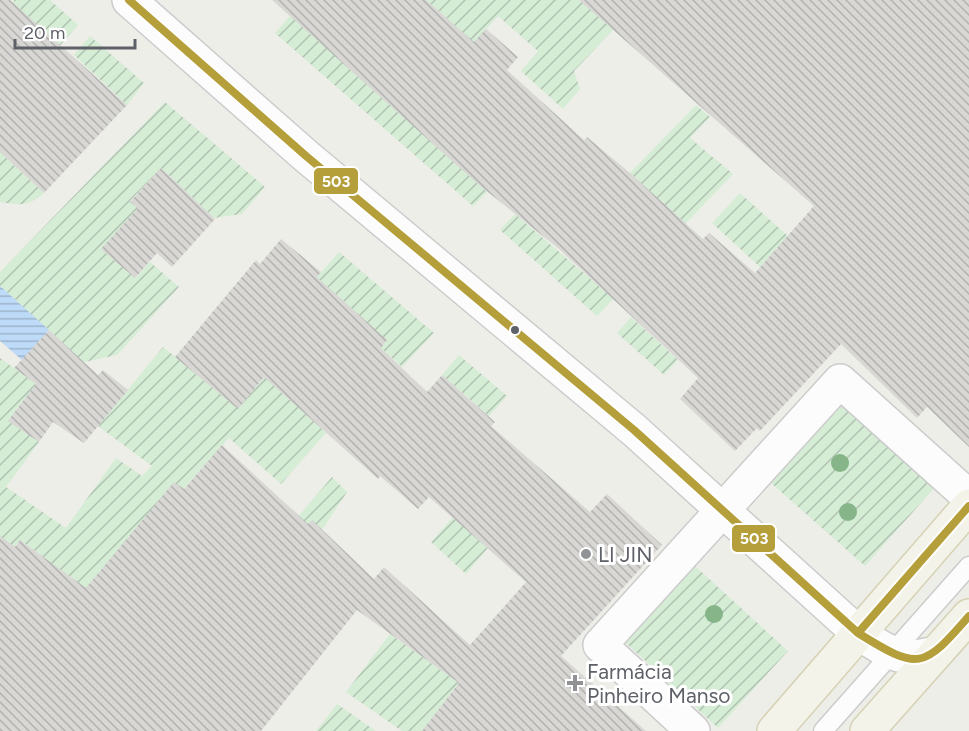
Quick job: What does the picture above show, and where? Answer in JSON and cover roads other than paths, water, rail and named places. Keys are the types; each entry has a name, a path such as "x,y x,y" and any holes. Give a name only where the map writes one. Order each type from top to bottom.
{"main road":[{"path":"129,0 306,156 634,430 858,633 891,653 913,659 936,653"},
{"path":"693,731 600,645 840,381 969,497"},
{"path":"774,731 969,506"},
{"path":"867,731 969,616"}],"lane":[{"path":"823,731 969,566"}],"water":[{"path":"0,286 49,330 22,360 0,341"}],"place":[{"name":"LI JIN","path":"586,554"},
{"name":"Farmácia Pinheiro Manso","path":"575,683"}]}
